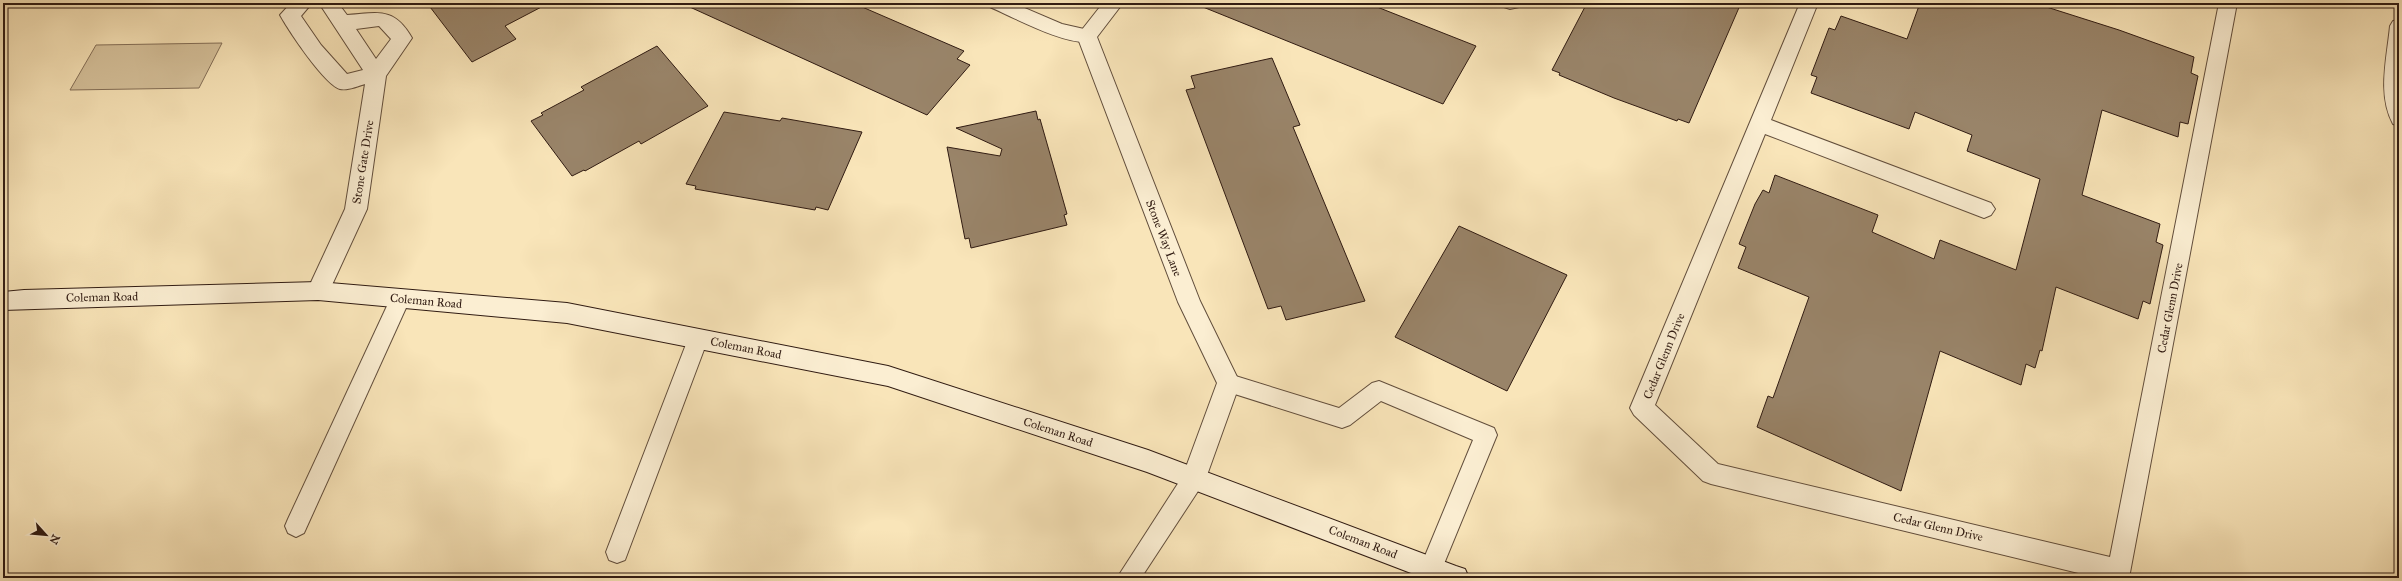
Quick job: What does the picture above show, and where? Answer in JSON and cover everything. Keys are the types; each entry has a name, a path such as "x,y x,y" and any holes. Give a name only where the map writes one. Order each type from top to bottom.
{"street":[{"path":"303,3 290,15 307,42 324,64 343,82 376,74 328,3"},
{"path":"1087,36 1114,3"},
{"name":"Cedar Glenn Drive","path":"1810,3 1642,408 1711,473 2120,571 2228,3"},
{"name":"Stone Gate Drive","path":"318,291 356,209 376,74 402,38 383,19 342,23"},
{"name":"Stone Way Lane","path":"1087,36 1189,302 1229,383"},
{"path":"1760,124 1984,208"},
{"name":"Coleman Road","path":"3,301 24,299 318,291 567,313 888,376 1194,478 1456,578"},
{"path":"1194,478 1229,383"}],"lane":[{"path":"996,3 1059,30 1087,36"},
{"path":"2398,34 2392,92 2399,119"},
{"path":"296,526 400,299"},
{"path":"617,552 698,339"},
{"path":"1229,383 1342,418 1379,390 1486,435 1431,568"},
{"path":"1128,578 1194,478"}],"shaded area":[{"path":"222,43 199,88 70,90 96,45"}],"building":[{"path":"427,3 549,3 505,26 516,39 472,62"},
{"path":"681,3 853,3 964,51 957,59 970,65 927,115"},
{"path":"1199,3 1367,3 1476,46 1443,104 1198,5"},
{"path":"1587,3 1741,3 1689,123 1678,119 1677,121 1614,98 1559,75 1560,73 1552,70"},
{"path":"1920,3 2034,3 2119,30 2194,57 2191,73 2198,76 2188,124 2180,122 2178,137 2102,110 2082,195 2160,224 2156,242 2163,245 2150,304 2143,301 2138,319 2056,287 2042,351 2040,350 2035,368 2026,364 2021,385 1940,351 1901,491 1757,427 1768,396 1773,398 1809,297 1738,268 1746,247 1739,244 1755,204 1763,190 1769,193 1775,175 1878,215 1872,232 1934,259 1940,240 2016,270 2040,179 1967,151 1972,135 1915,112 1909,129 1811,93 1817,77 1811,75 1829,28 1835,30 1841,16 1907,39"},
{"path":"657,46 708,106 641,144 639,141 585,171 584,170 572,176 531,121 543,115 541,113 584,90 581,87"},
{"path":"1272,58 1300,125 1293,127 1365,301 1286,320 1281,306 1268,309 1186,90 1195,88 1191,76"},
{"path":"1036,111 1038,120 1040,119 1067,214 1064,215 1067,225 971,248 969,238 965,239 947,147 1000,156 1002,149 956,128"},
{"path":"724,112 780,121 782,118 862,132 828,210 816,207 815,210 695,189 696,186 686,184"},
{"path":"1459,226 1567,275 1507,391 1395,337"}]}
